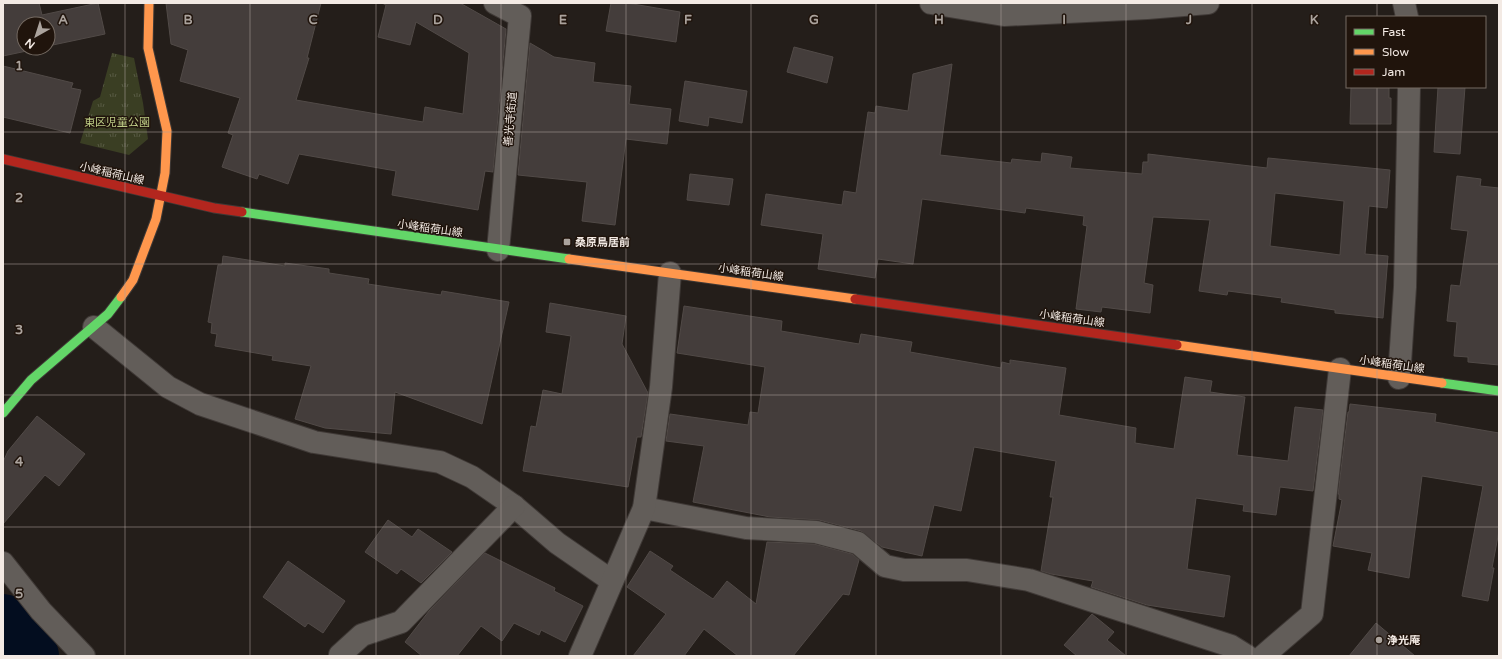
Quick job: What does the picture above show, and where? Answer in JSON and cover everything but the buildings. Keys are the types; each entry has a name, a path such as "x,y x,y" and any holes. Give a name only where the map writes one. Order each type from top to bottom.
{"main road":[{"path":"3,413 31,380 108,314 133,280 156,219 164,173 167,131 148,48 149,3"},
{"name":"小峰稲荷山線","path":"3,160 214,208 498,250 670,273 1399,378 1499,391"}],"street":[{"name":"善光寺街道","path":"495,3 520,16 498,250"},
{"path":"931,3 1004,16 1208,3"},
{"path":"1404,3 1407,16"},
{"path":"1399,378 1405,287 1409,88"},
{"path":"580,656 644,508 661,387 670,273"},
{"path":"94,327 168,387 200,404 314,442 440,462 472,477 514,506 557,542 612,581"},
{"path":"1263,656 1312,614 1340,369"},
{"path":"340,655 362,635 401,622 514,506"},
{"path":"644,508 746,528 816,532 858,543 885,566 904,570 966,570 1029,580 1231,646 1246,656"},
{"path":"3,563 41,611 84,656"}],"green space":[{"name":"東区児童公園","path":"112,53 134,58 143,103 148,139 129,155 80,143 93,101 100,97"}],"waterway":[{"path":"3,622 31,656"}],"traffic: fast":[{"path":"242,212 569,259"},
{"path":"3,413 31,380 108,314 121,297"},
{"path":"1442,383 1499,391"}],"traffic: slow":[{"path":"121,297 133,280 156,219 165,173 167,131 148,48 149,3"},
{"path":"569,259 855,299"},
{"path":"1177,345 1442,383"}],"traffic: jam":[{"path":"3,159 214,208 242,212"},
{"path":"855,299 1177,345"}],"place":[{"name":"桑原鳥居前","path":"567,242"},
{"name":"浄光庵","path":"1379,640"}]}
